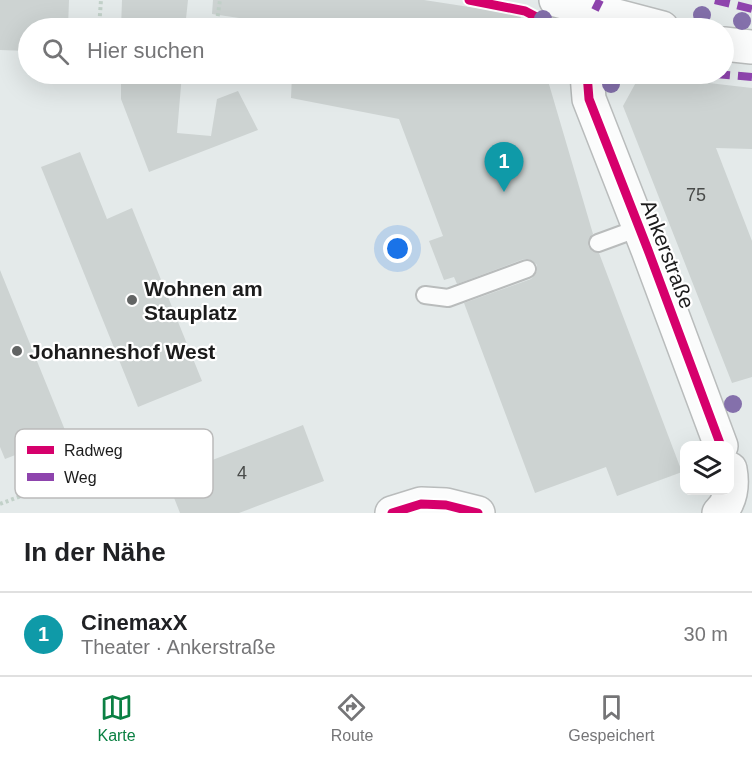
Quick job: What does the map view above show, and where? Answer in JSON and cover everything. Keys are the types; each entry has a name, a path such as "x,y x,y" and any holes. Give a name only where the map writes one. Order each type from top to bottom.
{"street":[{"path":"556,0 590,18"},
{"path":"734,45 752,47"},
{"name":"Ankerstraße","path":"588,84 589,99 719,441"},
{"path":"392,513 421,504 446,505 478,513"}],"lane":[{"path":"598,243 639,228"},
{"path":"425,296 448,298 527,269"}],"path":[{"path":"100,18 101,0"},
{"path":"217,18 219,0"},
{"path":"0,504 16,498"}],"building":[{"path":"0,0 69,0 68,18 18,18 18,51 0,50"},
{"path":"122,0 188,0 186,18 121,18"},
{"path":"213,0 424,0 521,15 521,18 239,18 212,14"},
{"path":"121,84 181,84 177,133 211,136 217,99 238,91 258,130 149,172 121,99"},
{"path":"292,84 549,84 593,234 588,241 588,246 592,251 599,253 680,467 680,473 617,496 606,467 535,493 464,303 531,279 537,271 537,265 529,259 524,259 457,284 454,277 444,280 429,241 443,236 399,119 291,98"},
{"path":"635,84 718,84 752,88 752,149 716,148 752,241 752,377 732,383 623,106"},
{"name":"Wohnen am Stauplatz","path":"80,152 107,219 132,208 202,381 138,407 41,167"},
{"name":"Johanneshof West","path":"0,270 65,429 15,429 15,455 5,459 0,447"},
{"path":"303,425 324,481 239,513 180,513 174,498 213,498 213,460"}],"marked path":[{"path":"595,10 600,0"},
{"path":"715,0 752,9"},
{"path":"734,76 752,77"}],"cycle path":[{"path":"469,0 525,11 538,18"},
{"path":"588,84 589,99 719,441"},
{"path":"392,513 421,504 446,505 478,513"}],"place":[{"name":"CinemaxX","path":"504,192"},
{"name":"Wohnen am Stauplatz","path":"132,300"},
{"name":"Johanneshof West","path":"17,351"}]}
